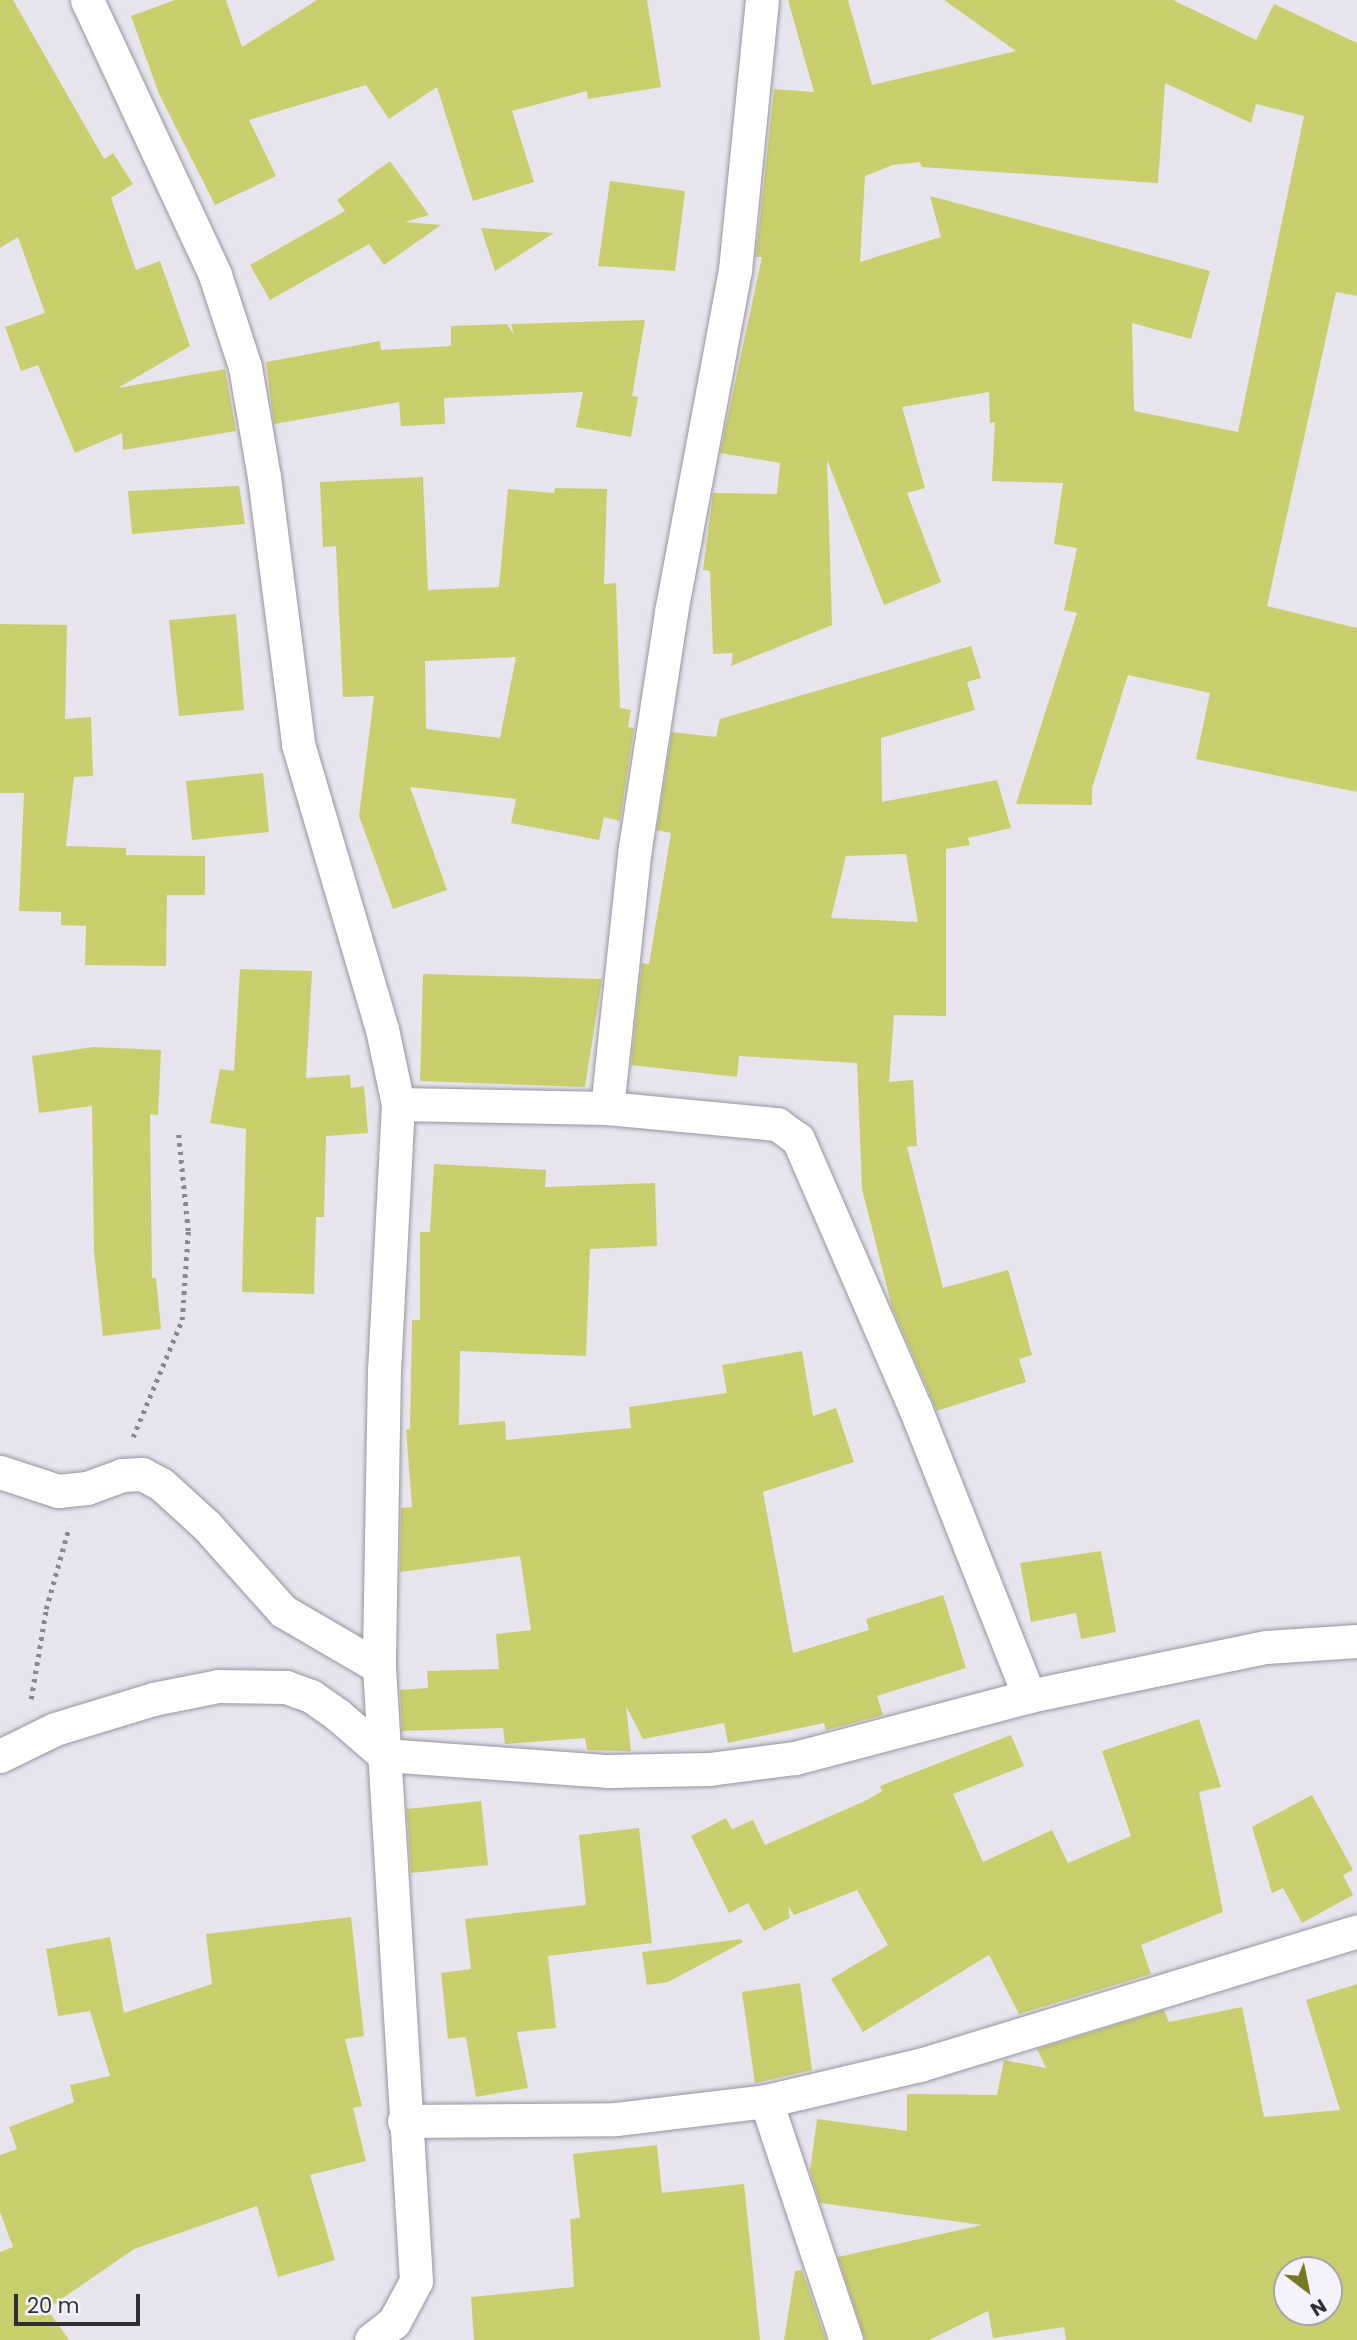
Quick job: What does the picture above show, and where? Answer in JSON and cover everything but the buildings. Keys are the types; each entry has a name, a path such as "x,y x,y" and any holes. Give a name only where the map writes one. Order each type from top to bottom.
{"street":[{"path":"87,0 215,275 245,367 264,477 298,744 382,1029 398,1104 384,1369 379,1667 404,2121 414,2193 416,2281 394,2322 371,2340"},
{"path":"607,1108 635,848 668,625 735,270 762,0"},
{"path":"398,1104 607,1108 777,1125 798,1139 915,1408 1029,1696"},
{"path":"0,1472 58,1491 87,1488 122,1475 142,1475 161,1484 207,1526 283,1611 379,1667"},
{"path":"13,1749 55,1729 153,1699 218,1686 286,1687 312,1696 384,1755 608,1770 709,1769 795,1758 1029,1696 1266,1647 1357,1642"},
{"path":"404,2121 616,2119 766,2101 932,2062 1357,1931"},
{"path":"766,2101 846,2340"}],"path":[{"path":"122,1475 135,1430 182,1320 188,1231 178,1130"},
{"path":"13,1749 55,1566 87,1488"}]}
